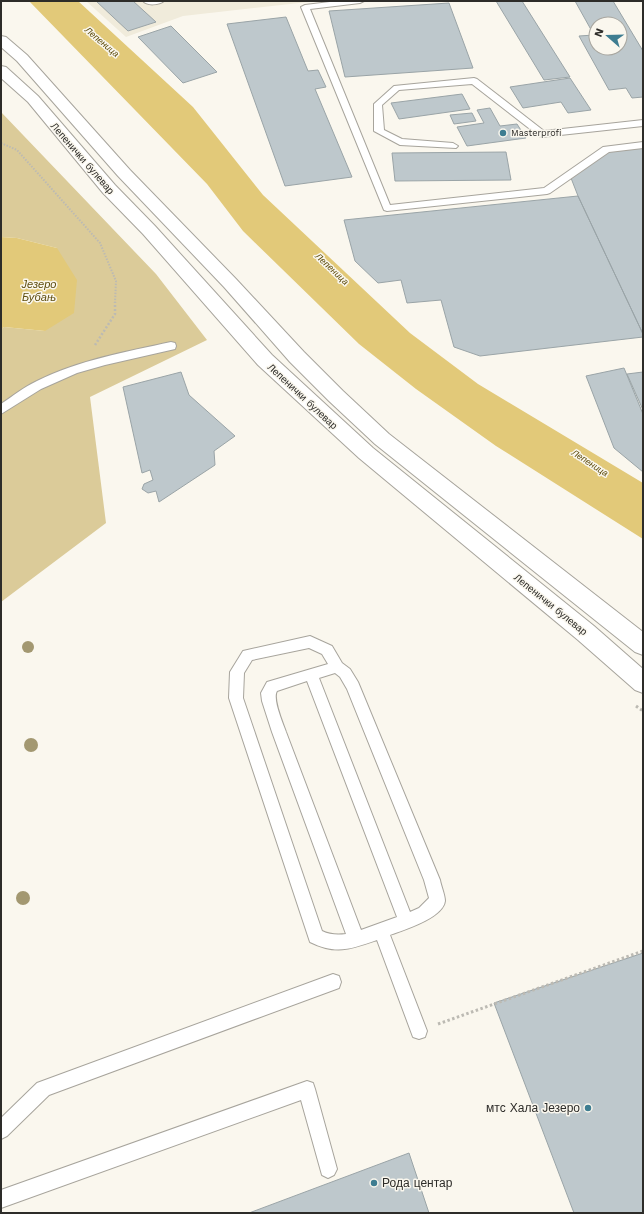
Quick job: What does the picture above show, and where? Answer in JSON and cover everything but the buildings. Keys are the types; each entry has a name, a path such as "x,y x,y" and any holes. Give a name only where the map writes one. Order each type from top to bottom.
{"main road":[{"name":"Лепенички булевар","path":"1,40 22,58 124,172 230,283 297,357 336,396 388,444 643,645"},
{"name":"Лепенички булевар","path":"1,70 33,99 110,189 149,230 265,360 366,453 586,633 643,683"}],"lane":[{"path":"147,1 160,1"},
{"path":"360,1 305,8 387,208 547,191 606,149 643,145"},
{"path":"453,146 400,142 379,131 378,104 397,88 474,81 542,134 643,123"},
{"path":"1,410 41,384 74,369 171,346"},
{"path":"310,642 327,650 337,667 345,673 353,686 432,880 437,901 424,914 406,922 344,943 324,942 316,936 236,698 237,672 248,655 310,642"},
{"path":"337,667 272,686 268,692 268,701 356,939"},
{"path":"311,674 406,922"},
{"path":"381,931 419,1031"},
{"path":"1,1130 43,1089 333,982"},
{"path":"1,1199 307,1089 328,1169"}],"path":[{"path":"1,143 17,150 100,242 116,281 115,314 91,352 74,369"},
{"path":"419,1031 643,951"}],"shaded area":[{"path":"86,1 317,1 183,16 126,37"},
{"path":"1,112 156,274 207,340 90,397 106,523 1,602 1,329 4,327 45,331 57,248 17,238 1,237"}],"water":[{"name":"Лепеница","path":"29,1 78,1 193,107 263,195 410,333 478,384 643,483 643,539 496,446 416,389 359,344 243,231 207,184"},
{"name":"Језеро Бубањ","path":"1,237 17,238 57,248 77,280 74,313 45,331 4,327 1,329"}],"place":[{"name":"Masterprofi","path":"503,133"},
{"name":"мтс Хала Језеро","path":"588,1108"},
{"name":"Рода центар","path":"374,1183"}]}
